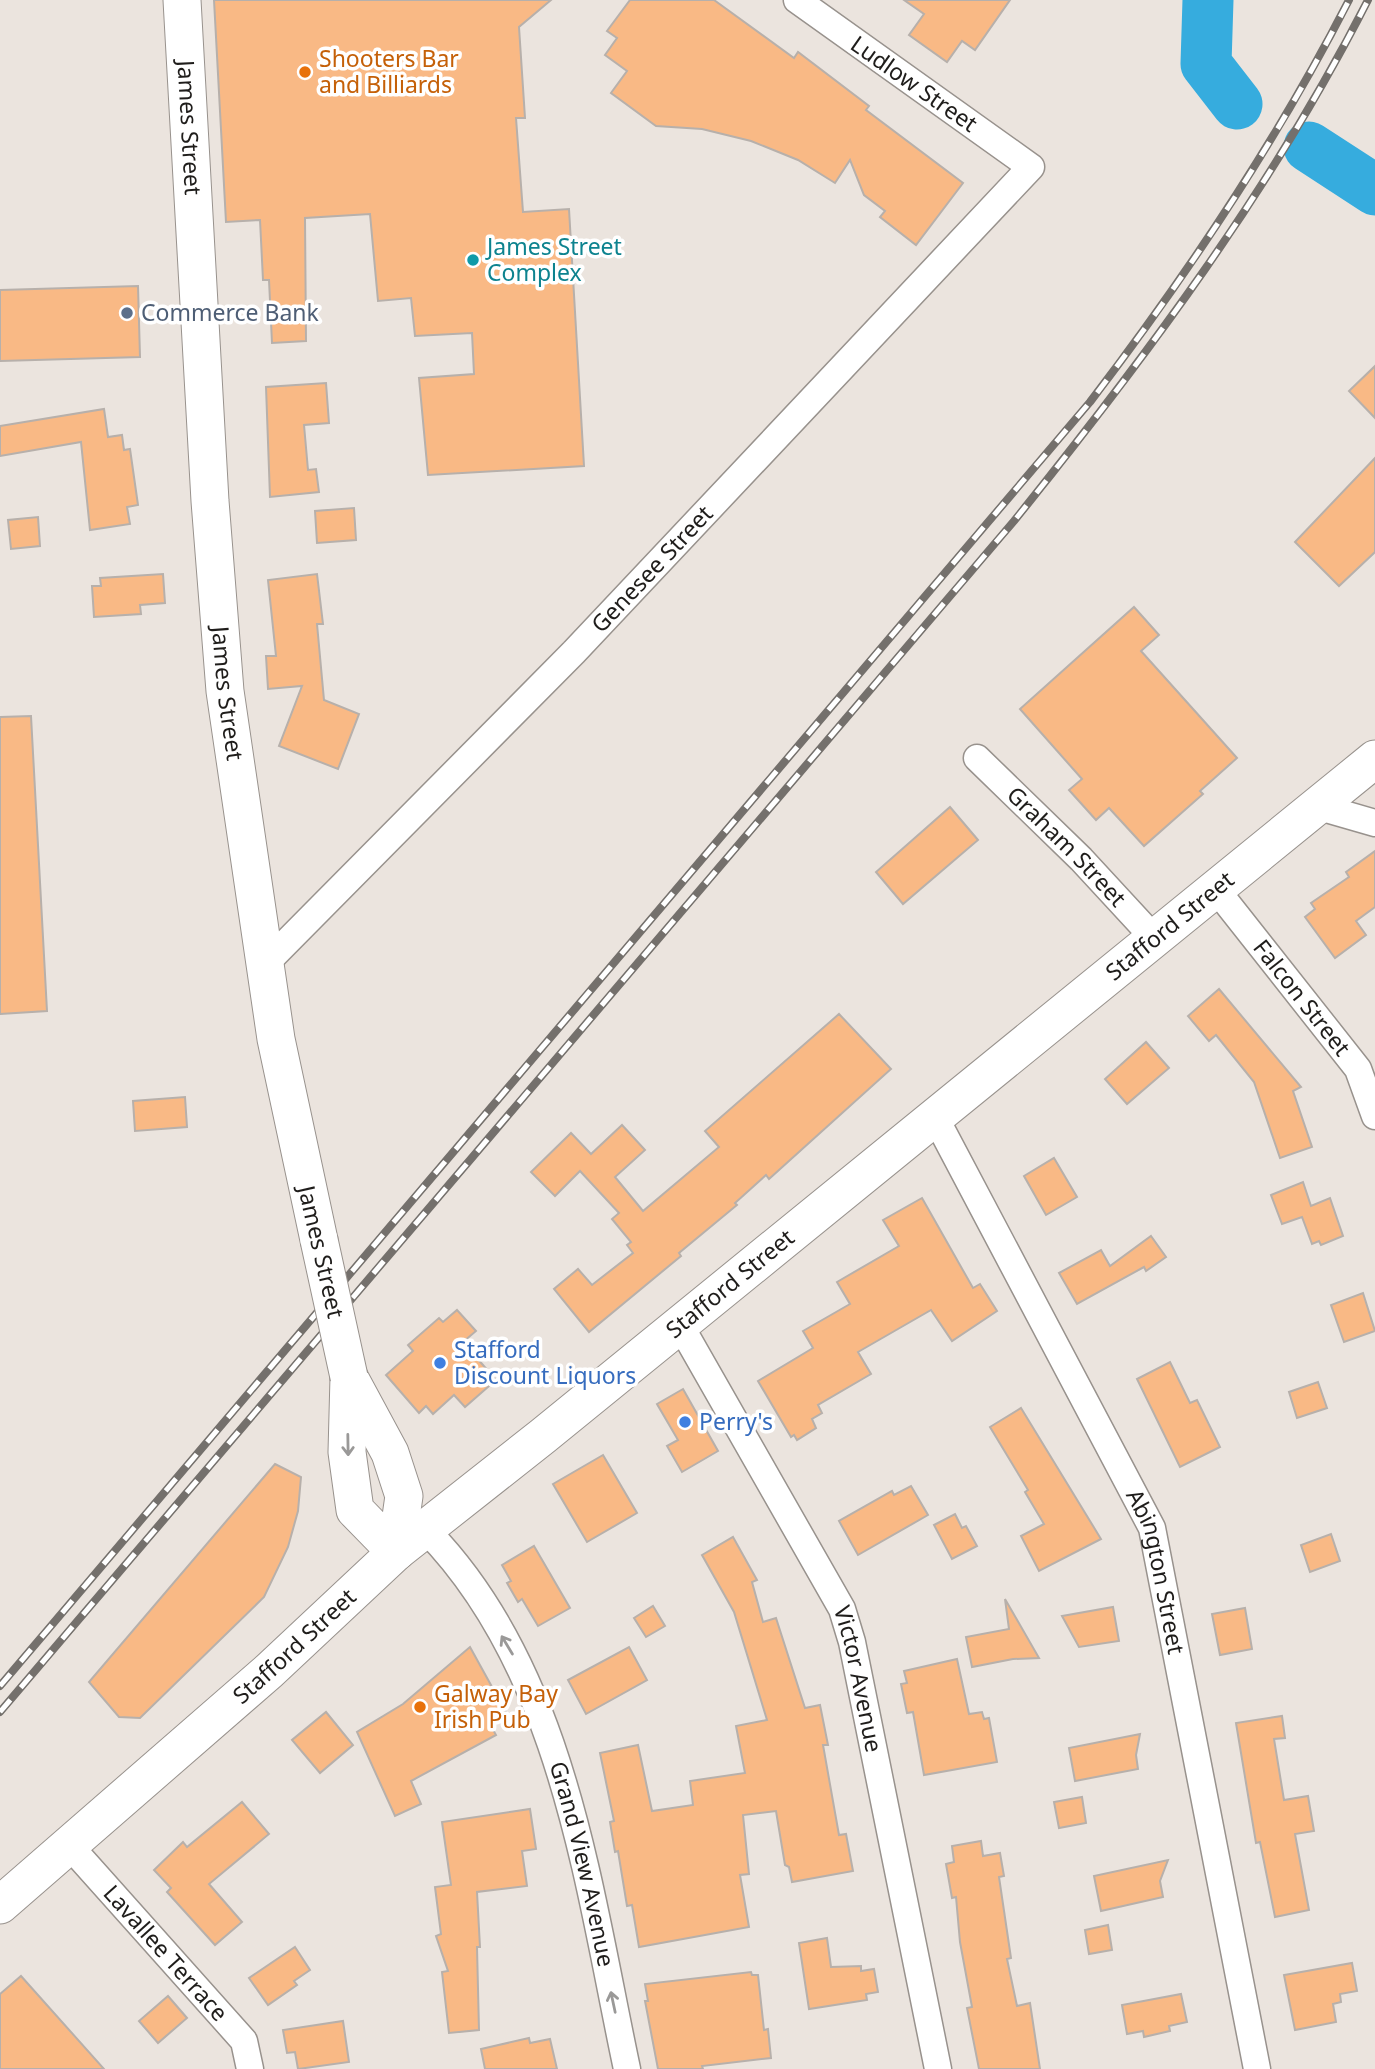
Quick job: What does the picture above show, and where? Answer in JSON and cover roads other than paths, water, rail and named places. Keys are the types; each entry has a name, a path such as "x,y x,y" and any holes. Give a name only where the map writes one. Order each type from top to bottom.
{"main road":[{"name":"James Street","path":"181,0 210,501 225,691 276,1039 349,1377 347,1452 355,1510 396,1552"},
{"name":"Stafford Street","path":"0,1905 269,1671 396,1552 680,1325 1375,759"},
{"name":"James Street","path":"349,1377 390,1453 404,1496 396,1552"}],"street":[{"name":"Ludlow Street","path":"797,0 1031,167"},
{"name":"Genesee Street","path":"265,964 583,643 1031,167"},
{"name":"Graham Street","path":"977,758 1081,859 1154,938"},
{"path":"1316,806 1375,823"},
{"name":"Falcon Street","path":"1215,888 1358,1069 1375,1116"},
{"name":"Abington Street","path":"935,1117 1153,1528 1257,2069"},
{"name":"Victor Avenue","path":"680,1325 842,1609 852,1642 938,2069"},
{"name":"Grand View Avenue","path":"426,1530 457,1561 526,1677 549,1736 574,1821 627,2069"},
{"name":"Lavallee Terrace","path":"69,1845 244,2042 250,2069"}],"waterway":[{"path":"1208,0 1206,64 1237,104"},
{"path":"1309,147 1375,190"}],"railway":[{"path":"0,1686 1090,402 1229,207 1261,157 1349,0"},
{"path":"0,1712 1014,521 1159,334 1249,205 1331,70 1368,0"}],"place":[{"name":"Shooters Bar and Billiards","path":"305,72"},
{"name":"James Street Complex","path":"473,260"},
{"name":"Commerce Bank","path":"127,313"},
{"name":"Stafford Discount Liquors","path":"440,1363"},
{"name":"Perry's","path":"685,1422"},
{"name":"Galway Bay Irish Pub","path":"420,1707"}]}
